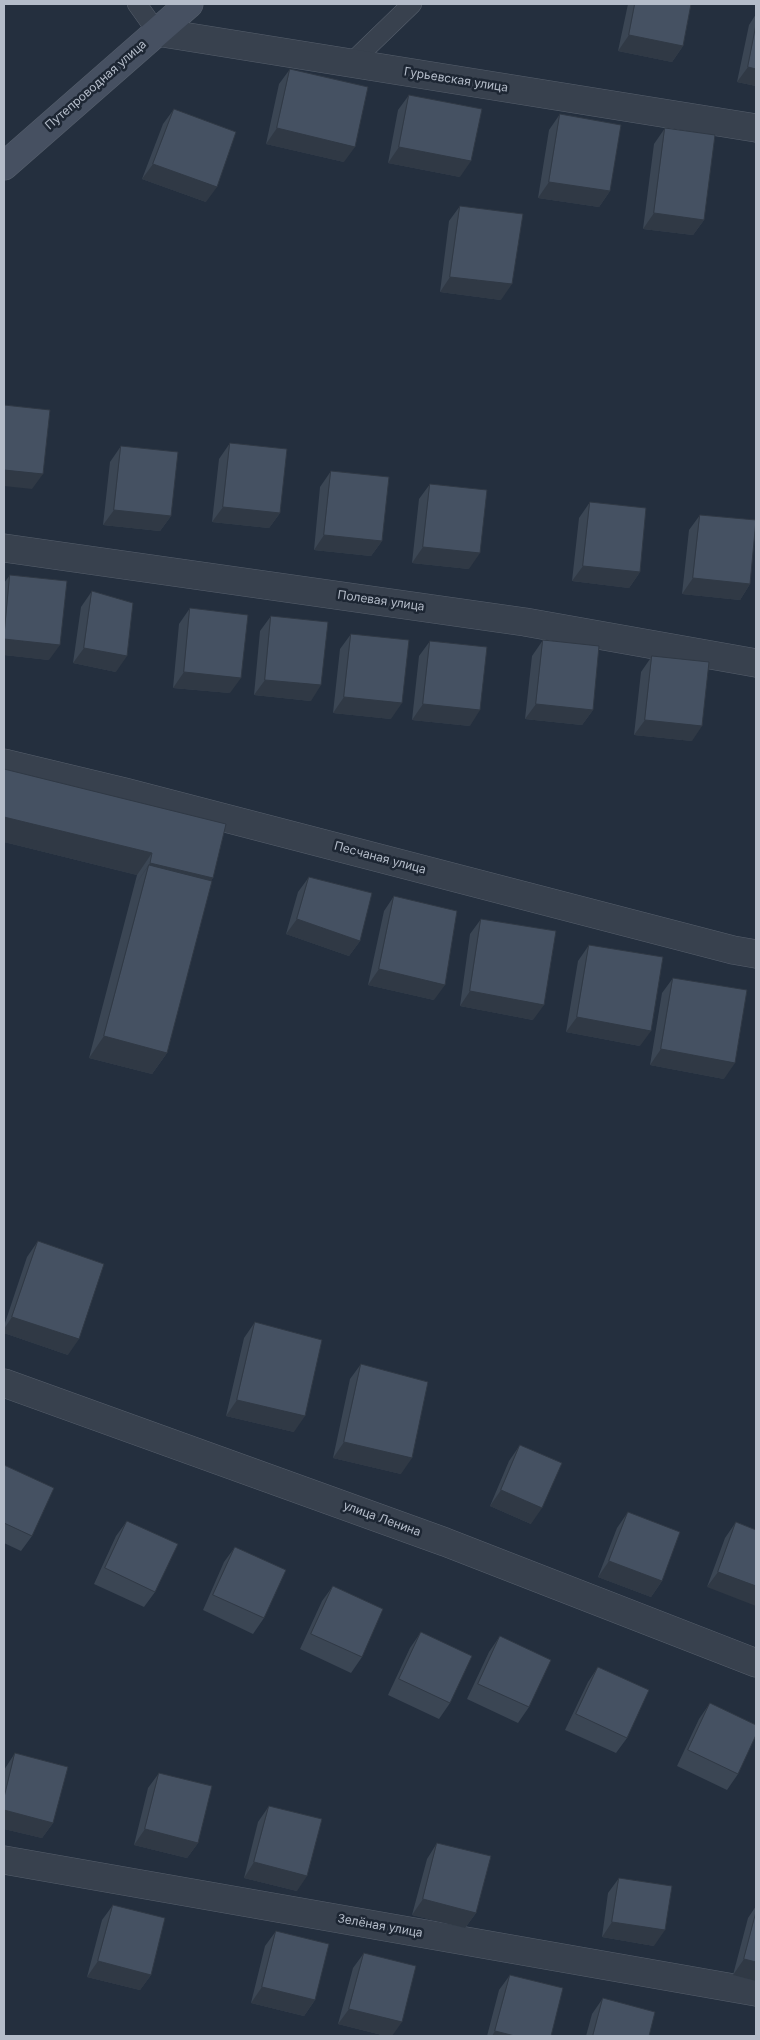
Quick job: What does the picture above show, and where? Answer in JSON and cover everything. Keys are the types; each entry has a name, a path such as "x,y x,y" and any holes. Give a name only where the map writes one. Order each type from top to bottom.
{"main road":[{"name":"Путепроводная улица","path":"4,166 189,4"}],"street":[{"name":"Гурьевская улица","path":"157,32 756,128"},
{"name":"Полевая улица","path":"4,548 524,622 756,663"},
{"name":"Песчаная улица","path":"4,763 125,792 734,950 756,954"},
{"name":"улица Ленина","path":"4,1383 445,1542 756,1663"},
{"name":"Зелёная улица","path":"4,1860 756,1992"}],"lane":[{"path":"136,4 157,32"},
{"path":"351,63 412,4"}],"building":[{"path":"635,4 691,4 683,46 629,35"},
{"path":"756,25 756,69 748,67"},
{"path":"290,69 368,87 355,147 277,128"},
{"path":"409,95 482,109 471,161 399,147"},
{"path":"174,109 236,132 217,187 153,164"},
{"path":"560,114 621,125 610,191 549,182"},
{"path":"665,128 715,135 704,220 654,213"},
{"path":"460,206 523,214 512,284 450,277"},
{"path":"4,405 50,410 43,474 4,470"},
{"path":"230,443 287,449 280,513 223,507"},
{"path":"121,446 178,452 171,516 114,510"},
{"path":"331,471 389,477 382,541 324,535"},
{"path":"430,484 487,490 480,553 423,547"},
{"path":"590,502 646,508 640,572 583,566"},
{"path":"700,515 756,520 750,584 693,578"},
{"path":"10,575 67,581 60,645 4,639"},
{"path":"92,591 133,603 127,656 84,648"},
{"path":"190,608 248,615 241,678 184,672"},
{"path":"271,616 328,622 321,685 265,680"},
{"path":"351,634 409,640 402,703 344,697"},
{"path":"543,640 599,646 593,710 536,704"},
{"path":"430,641 487,647 480,710 423,704"},
{"path":"652,656 709,662 702,726 645,720"},
{"path":"4,769 226,824 213,878 150,863 152,853 4,817"},
{"path":"149,865 212,881 167,1053 104,1036"},
{"path":"309,877 372,893 360,941 297,919"},
{"path":"394,896 457,911 445,985 379,969"},
{"path":"481,919 556,931 544,1005 470,991"},
{"path":"589,945 663,957 651,1031 577,1017"},
{"path":"673,978 747,990 735,1063 661,1049"},
{"path":"38,1241 104,1264 79,1339 12,1317"},
{"path":"255,1322 322,1340 305,1416 237,1400"},
{"path":"361,1364 428,1382 412,1458 344,1442"},
{"path":"520,1445 562,1463 542,1508 501,1490"},
{"path":"4,1465 54,1488 32,1536 4,1523"},
{"path":"628,1512 680,1532 662,1581 609,1561"},
{"path":"127,1521 178,1544 155,1592 105,1568"},
{"path":"736,1522 756,1530 756,1586 718,1572"},
{"path":"235,1547 286,1570 264,1618 213,1595"},
{"path":"333,1586 383,1609 362,1657 311,1634"},
{"path":"421,1632 472,1656 450,1703 399,1679"},
{"path":"500,1636 551,1660 529,1707 478,1684"},
{"path":"598,1667 649,1690 627,1738 576,1714"},
{"path":"710,1703 756,1725 756,1735 738,1774 688,1750"},
{"path":"15,1753 68,1767 53,1823 4,1810 4,1798"},
{"path":"159,1773 212,1786 198,1843 145,1829"},
{"path":"269,1806 322,1819 307,1876 254,1862"},
{"path":"437,1843 491,1856 476,1913 423,1899"},
{"path":"619,1878 672,1886 665,1930 612,1922"},
{"path":"113,1905 165,1918 151,1975 98,1961"},
{"path":"756,1912 756,1962 744,1959"},
{"path":"276,1931 329,1944 315,2000 262,1987"},
{"path":"364,1953 416,1966 402,2022 349,2009"},
{"path":"510,1975 563,1988 551,2036 515,2036 495,2031"},
{"path":"603,1998 655,2012 649,2036 593,2036"}]}
